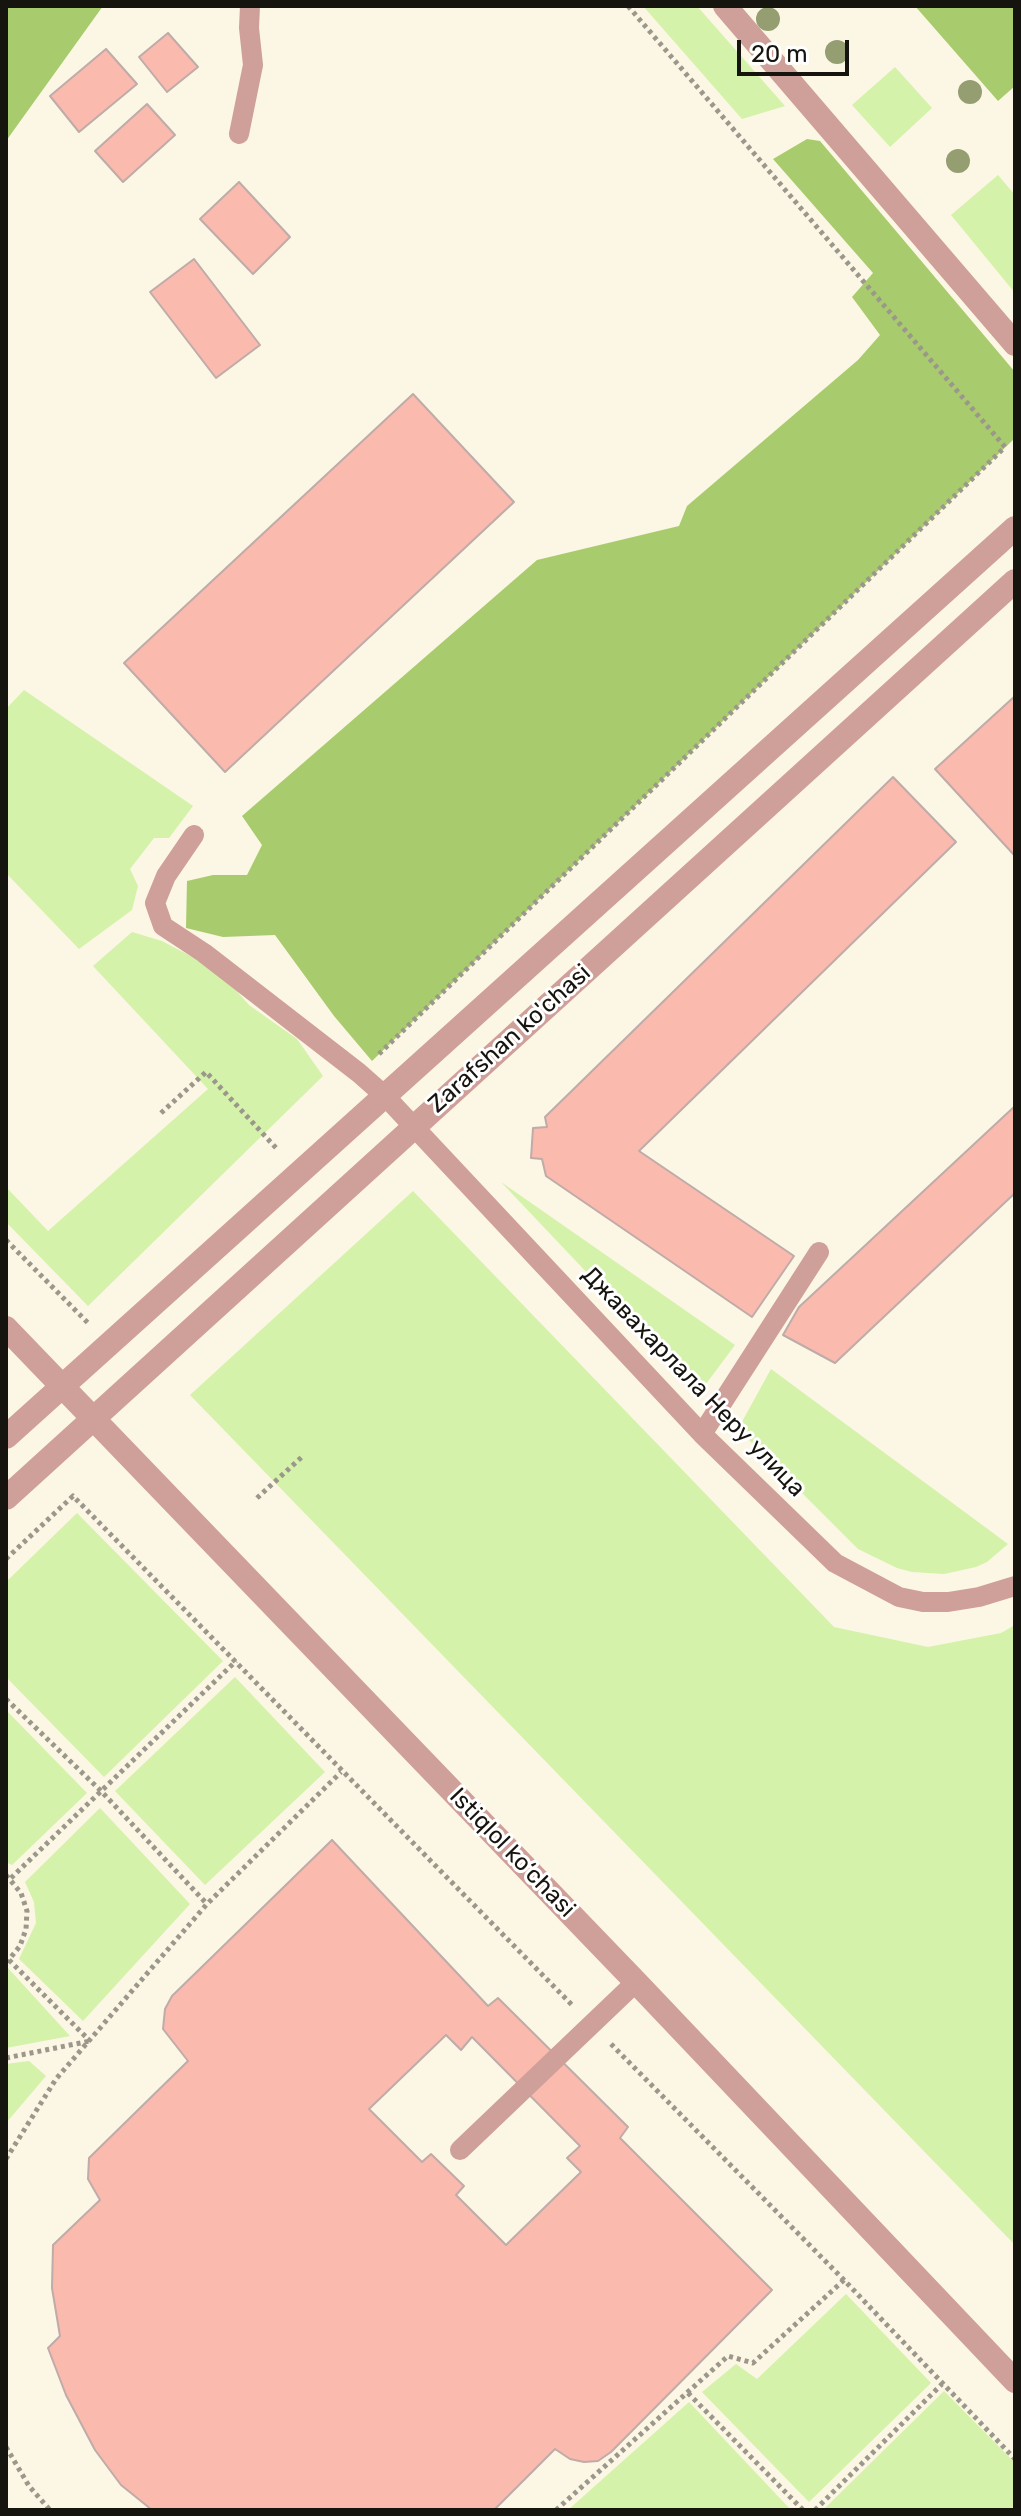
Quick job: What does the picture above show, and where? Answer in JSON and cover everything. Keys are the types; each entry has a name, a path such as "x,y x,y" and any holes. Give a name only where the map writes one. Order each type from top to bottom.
{"street":[{"path":"725,6 1015,344"},
{"name":"Zarafshan ko'chasi","path":"6,1437 1015,528"},
{"name":"Zarafshan ko'chasi","path":"6,1498 1015,581"},
{"name":"Istiqlol ko‘chasi","path":"6,1328 636,1982 1015,2381"}],"lane":[{"path":"239,134 253,65 250,6"},
{"name":"Джавахарлала Неру улица","path":"194,835 166,876 155,903 163,926 204,953 385,1096 702,1434 835,1563 899,1597 923,1602 979,1597 1015,1586"},
{"path":"702,1434 819,1252"},
{"path":"460,2150 636,1982"}],"path":[{"path":"359,1073 1005,447 628,6"},
{"path":"161,1113 206,1072 277,1149 287,1140"},
{"path":"6,1240 88,1323 99,1313"},
{"path":"257,1498 304,1455"},
{"path":"6,1559 73,1496 341,1772 844,2280 1015,2459"},
{"path":"90,2041 7,1961 20,1946 26,1929 27,1911 8,1877 236,1661"},
{"path":"6,1699 101,1791 207,1904"},
{"path":"6,2159 56,2079 207,1904 341,1772"},
{"path":"6,2058 90,2041"},
{"path":"556,2510 728,2356 753,2363 844,2280"},
{"path":"815,2510 942,2384"},
{"path":"688,2393 803,2510"},
{"path":"6,2447 29,2486 50,2510"}],"green space":[{"path":"6,6 103,6 6,141"},
{"path":"643,6 697,6 785,106 742,119"},
{"path":"915,6 1015,6 1015,86 998,101"},
{"path":"895,67 932,108 890,147 852,105"},
{"path":"807,139 820,141 1015,372 1015,438 372,1061 334,1016 275,935 223,937 186,928 187,881 213,875 247,875 262,845 242,816 537,560 679,526 687,506 858,360 880,335 852,297 873,273 773,159"},
{"path":"998,175 1015,195 1015,293 951,215"},
{"path":"24,690 193,806 169,838 154,838 130,869 138,886 132,910 79,949 6,873 6,709"},
{"path":"132,932 162,941 219,971 249,1005 297,1039 323,1076 88,1306 6,1222 6,1187 48,1231 208,1089 93,966"},
{"path":"501,1182 735,1345 700,1392"},
{"path":"413,1191 834,1627 928,1647 1001,1633 1015,1625 1015,2245 190,1395"},
{"path":"771,1369 1008,1544 987,1562 944,1574 897,1568 858,1549 738,1429"},
{"path":"77,1513 223,1661 104,1777 6,1677 6,1582"},
{"path":"235,1677 325,1772 205,1885 115,1791"},
{"path":"6,1710 87,1793 12,1865 6,1862"},
{"path":"100,1808 190,1904 83,2021 19,1959 36,1923 34,1902 25,1882"},
{"path":"7,1967 70,2036 6,2048"},
{"path":"29,2061 46,2076 6,2123 6,2064"},
{"path":"846,2294 931,2383 809,2502 702,2392 736,2364 757,2379"},
{"path":"944,2391 1015,2463 1015,2510 823,2510"},
{"path":"689,2402 791,2510 568,2510"}],"building":[{"path":"168,33 198,67 167,92 139,57"},
{"path":"106,49 137,84 79,132 50,96"},
{"path":"147,104 175,135 123,182 95,151"},
{"path":"239,182 290,237 253,274 200,219"},
{"path":"194,259 260,345 216,378 150,292"},
{"path":"413,394 514,502 225,772 124,663"},
{"path":"1015,696 1015,856 935,769"},
{"path":"893,777 956,842 639,1151 794,1256 752,1317 546,1176 542,1159 531,1158 533,1128 547,1127 545,1117"},
{"path":"1015,1106 1015,1193 835,1363 783,1335 799,1307"},
{"path":"332,1840 488,2006 498,1998 628,2127 620,2138 772,2290 611,2452 598,2461 584,2462 570,2459 555,2449 494,2510 152,2510 121,2485 95,2450 66,2395 48,2348 60,2336 52,2288 53,2245 100,2200 88,2179 89,2158 188,2061 163,2029 165,2009 172,1996","holes":["446,2035 461,2050 472,2037 580,2146 567,2158 581,2172 506,2245 456,2195 464,2186 431,2154 422,2162 369,2109"]}]}
